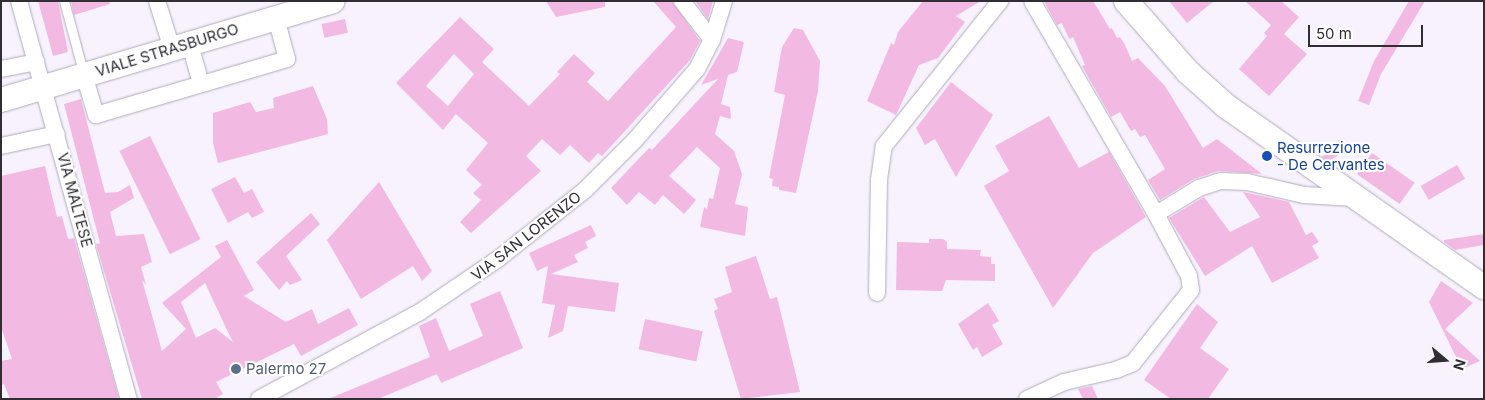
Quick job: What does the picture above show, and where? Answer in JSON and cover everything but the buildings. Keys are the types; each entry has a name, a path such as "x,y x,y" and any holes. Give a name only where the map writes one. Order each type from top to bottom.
{"street":[{"name":"VIA MALTESE","path":"19,1 129,399"},
{"path":"157,1 201,84"},
{"name":"VIALE STRASBURGO","path":"1,100 333,1"},
{"path":"682,1 712,40"},
{"name":"VIA SAN LORENZO","path":"259,399 420,312 532,234 585,190 635,140 696,69 712,40 724,1"},
{"path":"877,293 879,180 884,146 1000,1"},
{"path":"1027,399 1064,382 1116,370 1133,363 1186,299 1191,290 1190,276 1156,214 1032,1"},
{"path":"1126,1 1188,72 1226,106 1484,287"},
{"path":"84,75 96,115 287,60 276,18"},
{"path":"1,69 36,62"},
{"path":"1,146 57,134"},
{"path":"1156,214 1199,188 1221,181 1247,182 1304,195 1355,198"}],"lane":[{"path":"64,1 84,75"}],"place":[{"name":"Resurrezione - De Cervantes","path":"1267,156"},
{"name":"Palermo 27","path":"236,369"}]}
